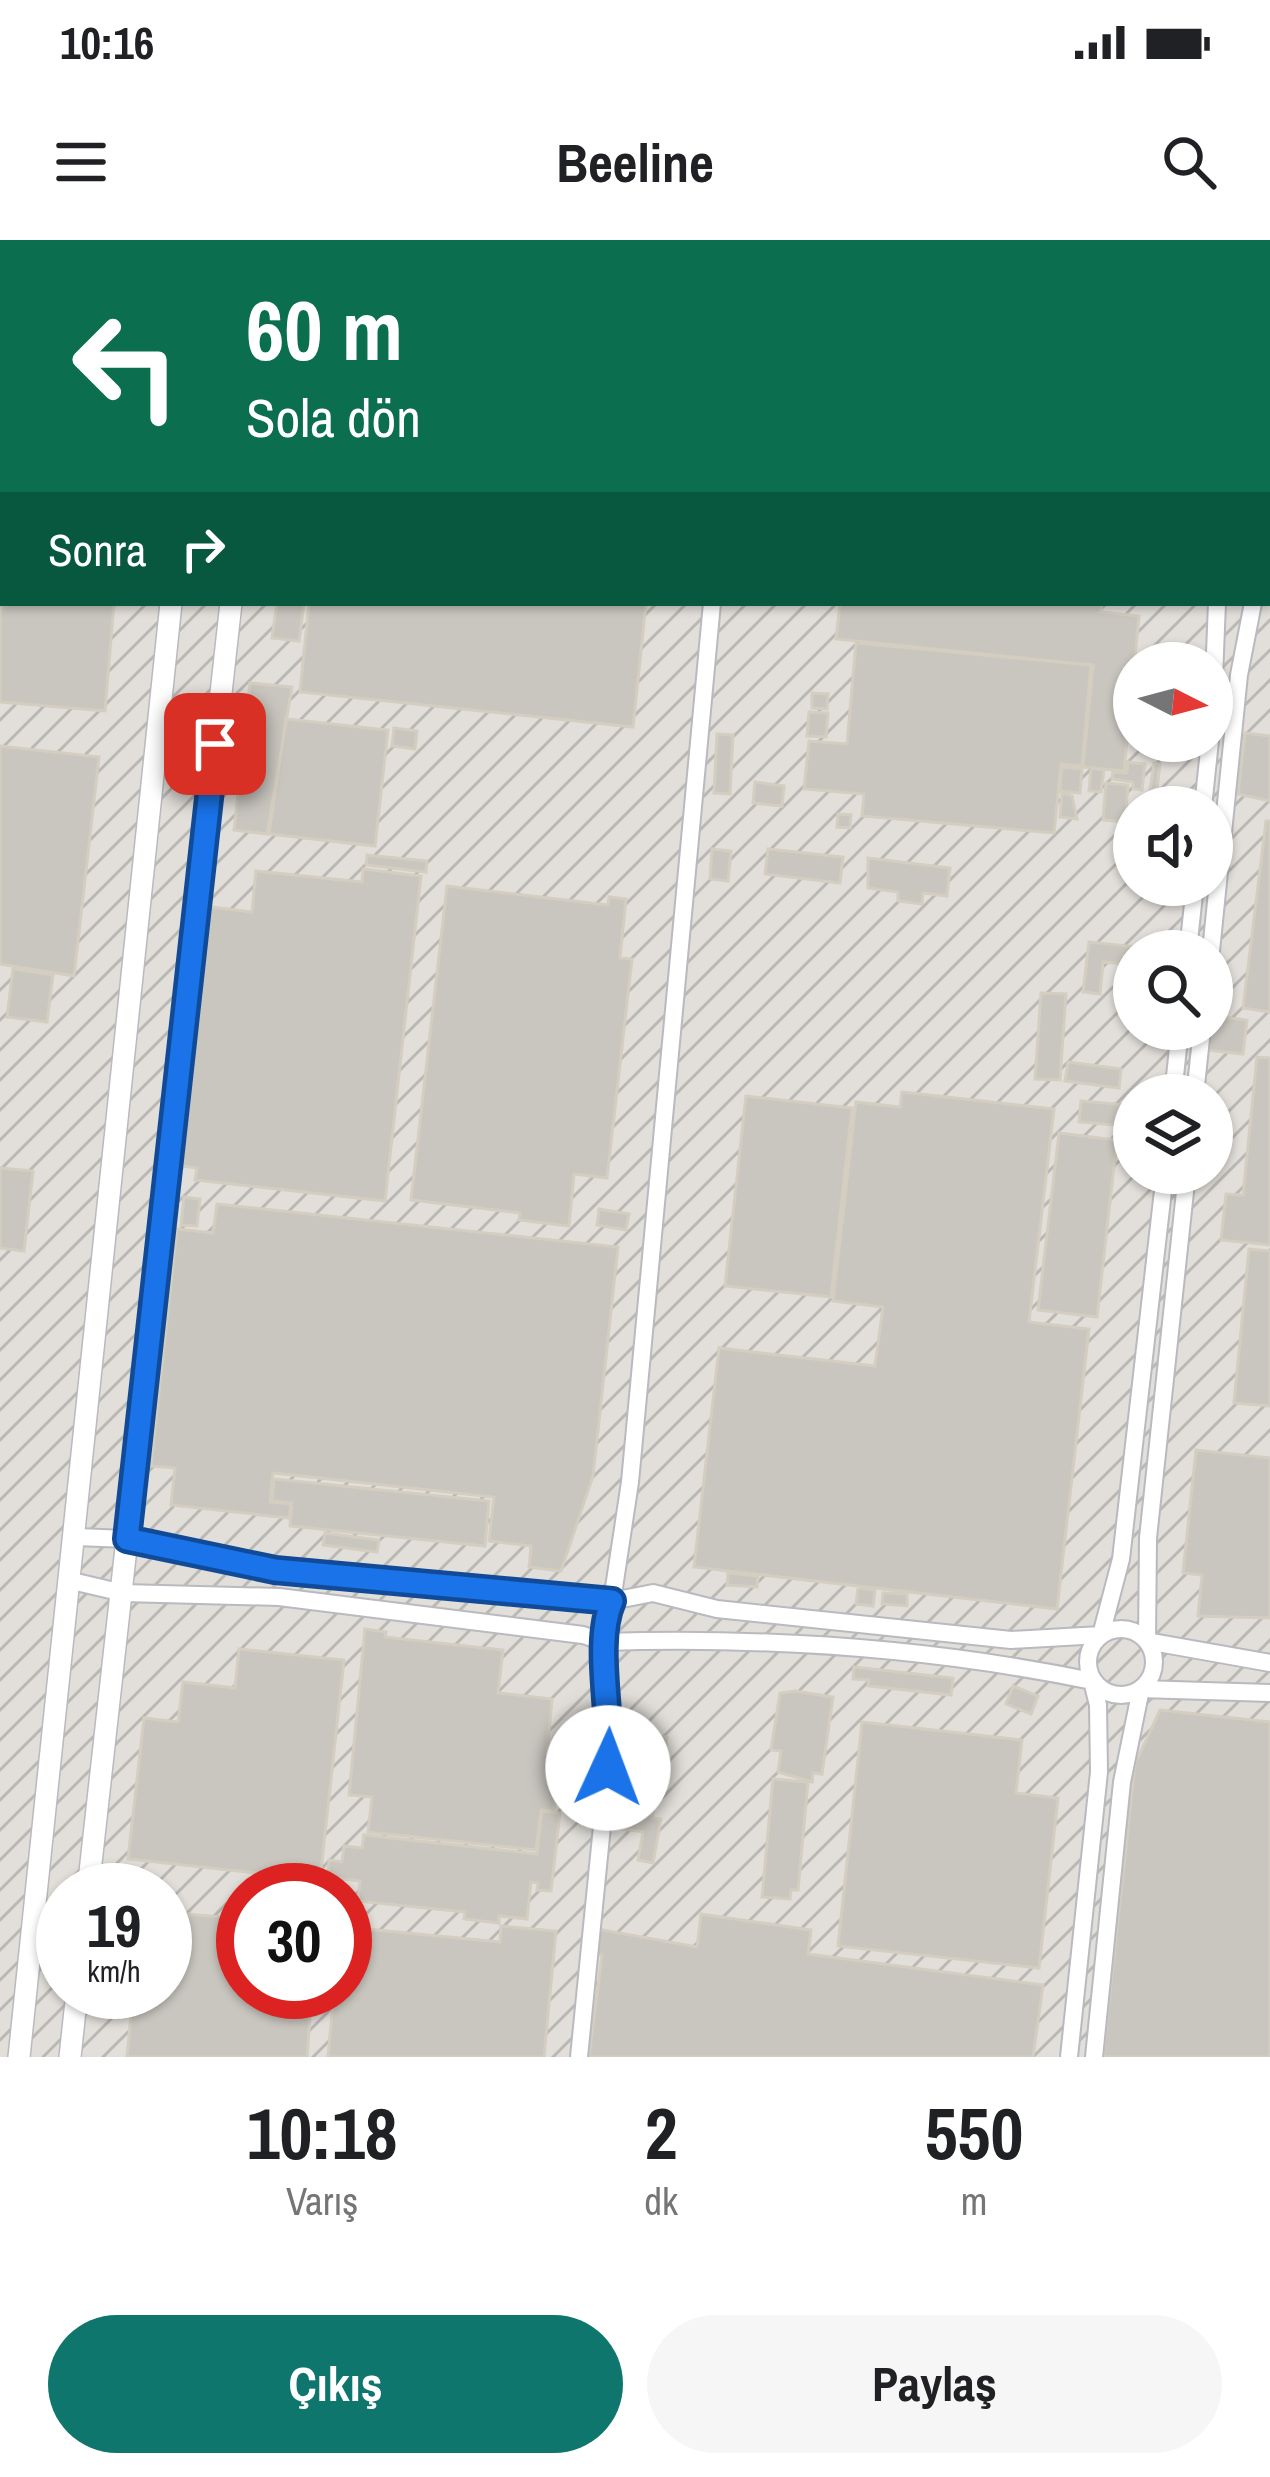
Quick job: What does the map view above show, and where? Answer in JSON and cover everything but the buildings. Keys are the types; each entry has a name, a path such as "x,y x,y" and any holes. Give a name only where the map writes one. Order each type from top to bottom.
{"street":[{"path":"19,2057 171,606"},
{"path":"91,1863 231,606"},
{"path":"579,2057 612,1726 602,1622 612,1601 630,1482 712,606"},
{"path":"1215,642 1217,606"},
{"path":"1223,786 1252,606"},
{"path":"1069,2057 1099,1772 1098,1705 1088,1653 1101,1635 1121,1559 1163,1194"},
{"path":"1094,2057 1122,1782 1141,1689 1154,1664 1147,1641 1148,1538 1185,1194"},
{"path":"1156,1256 1178,1259"},
{"path":"76,1537 127,1539 275,1570 612,1601 653,1593 717,1609 1011,1640 1101,1635 1120,1629 1147,1641 1270,1663"},
{"path":"72,1582 123,1593 279,1598 583,1635 604,1642 739,1638 1009,1664 1092,1681 1110,1694 1141,1689 1270,1693"},
{"path":"70,2057 74,2019"}],"shaded area":[{"path":"0,606 1270,606 1270,2057 0,2057"}],"route":[{"path":"215,744 127,1539 275,1570 612,1601 602,1622 612,1726 608,1768"}]}
